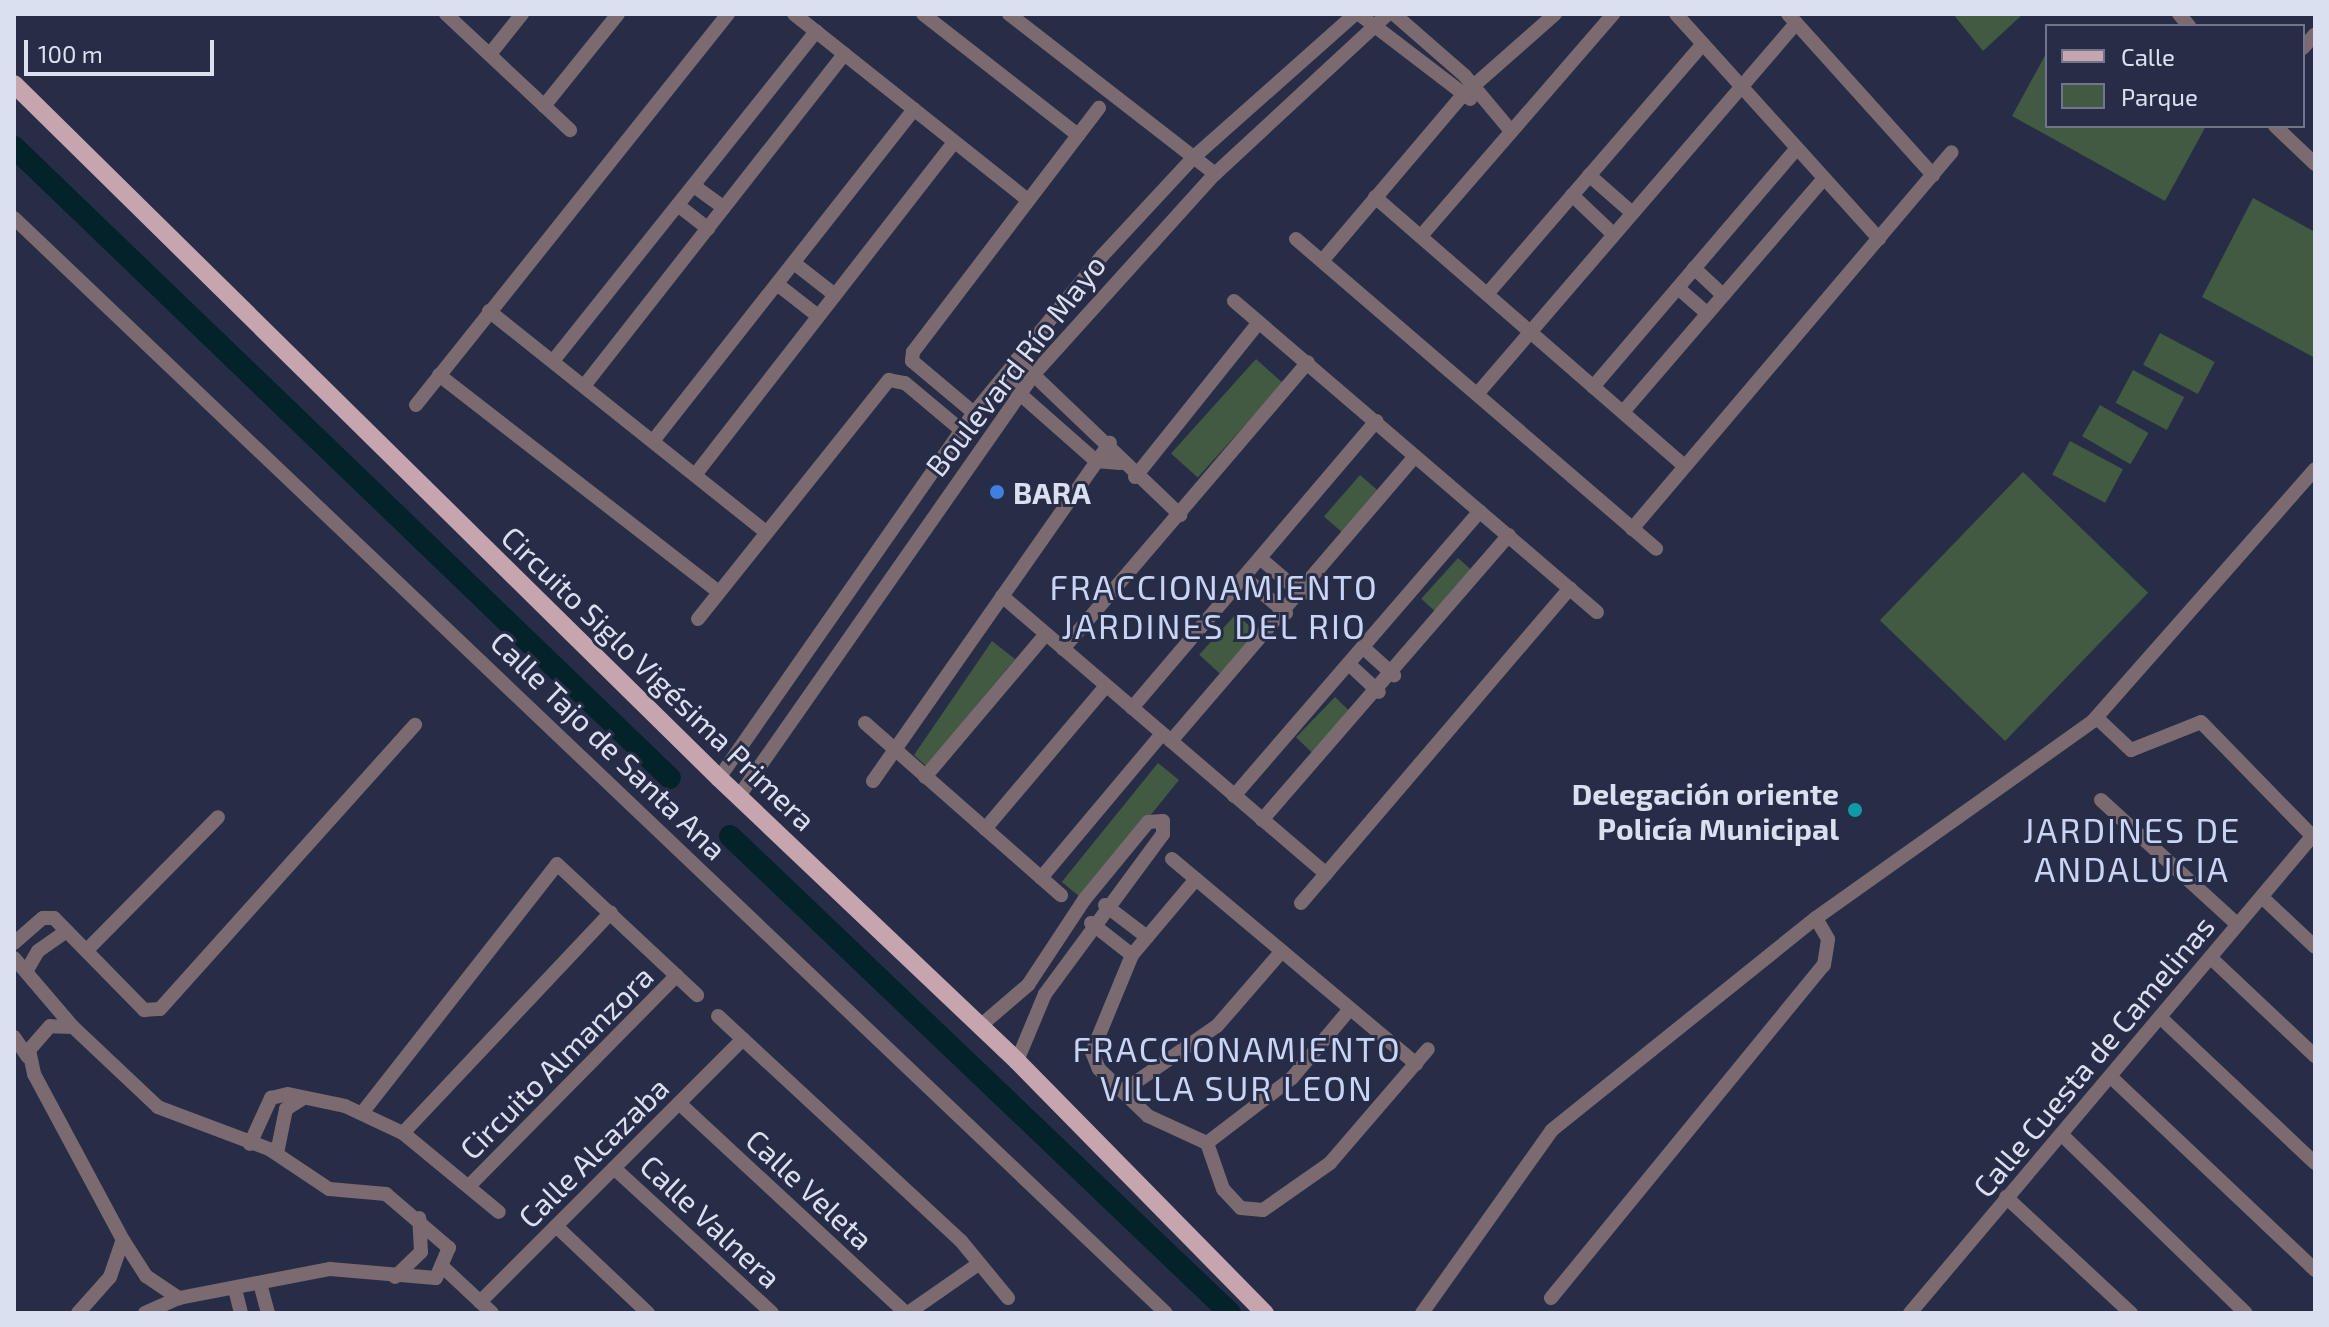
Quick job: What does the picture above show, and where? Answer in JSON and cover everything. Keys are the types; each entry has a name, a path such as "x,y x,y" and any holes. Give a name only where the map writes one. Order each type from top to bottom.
{"main road":[{"name":"Circuito Siglo Vigésima Primera","path":"14,84 719,778 1017,1061 1265,1313"}],"street":[{"path":"446,14 570,130"},
{"path":"490,54 522,14"},
{"path":"544,106 618,14"},
{"path":"416,405 728,14"},
{"path":"794,14 1028,200"},
{"path":"923,14 1078,135"},
{"path":"1009,14 1215,174"},
{"path":"1357,14 1468,92 1511,131"},
{"name":"Boulevard Río Mayo","path":"719,778 961,430 1017,359 1194,157 1357,14"},
{"path":"1391,14 1468,92"},
{"name":"Boulevard Río Mayo","path":"739,796 1034,374 1215,174 1391,14"},
{"path":"1322,261 1468,92 1555,14"},
{"path":"1421,236 1613,14"},
{"path":"1676,14 1879,239"},
{"path":"1478,393 1630,211 1742,84 1792,18 1933,175"},
{"path":"553,361 816,31"},
{"path":"1488,293 1703,44"},
{"path":"584,386 844,54"},
{"path":"974,413 912,361 913,352 1099,108"},
{"path":"653,441 914,109"},
{"path":"2277,128 2315,164"},
{"path":"695,475 954,142"},
{"path":"1593,387 1797,148"},
{"path":"1632,529 1683,465 1952,152"},
{"path":"1589,175 1630,211"},
{"path":"1623,412 1824,178"},
{"path":"694,186 724,208"},
{"path":"1572,195 1612,233"},
{"path":"1375,197 1683,465"},
{"path":"679,206 708,229"},
{"name":"Calle Tajo de Santa Ana","path":"14,218 1166,1313"},
{"path":"1296,239 1656,549"},
{"path":"794,263 835,295"},
{"path":"1694,268 1723,295"},
{"path":"777,284 818,316"},
{"path":"1678,288 1707,313"},
{"path":"1234,301 1597,612"},
{"path":"489,311 766,532"},
{"path":"1135,477 1259,322"},
{"path":"1017,359 1110,443 1120,463 1180,515"},
{"path":"1063,649 1308,362"},
{"path":"439,375 719,592"},
{"path":"1002,378 1096,461 1120,463"},
{"path":"698,619 889,380 905,383 961,430"},
{"path":"1132,708 1376,421"},
{"path":"873,781 1110,443"},
{"path":"1041,878 1166,738 1286,613 1415,456"},
{"path":"1422,1313 1552,1130 1816,918 2097,718 2315,469"},
{"path":"1234,796 1366,650 1480,511"},
{"path":"1262,820 1394,675 1509,535"},
{"path":"1261,559 1302,594"},
{"path":"1245,578 1286,613"},
{"path":"1301,903 1570,588"},
{"path":"1002,596 1326,874"},
{"path":"925,777 1046,634"},
{"path":"1366,650 1394,675"},
{"path":"1351,666 1379,692"},
{"path":"985,829 1106,686"},
{"path":"2097,718 2131,750 2201,722 2314,836"},
{"path":"865,723 1061,895"},
{"path":"14,943 43,918 67,931 88,949 144,1010 160,1009 415,725"},
{"path":"2101,800 2238,925"},
{"path":"88,949 218,817"},
{"path":"979,1027 1028,985 1148,822 1163,821 1163,834 1091,923 1045,994 1017,1061"},
{"name":"Calle Cuesta de Camelinas","path":"1910,1313 2314,836"},
{"path":"1172,859 1416,1064"},
{"name":"Circuito Almanzora","path":"362,1113 557,864 697,995"},
{"path":"1196,879 1132,955 1092,1052 1123,1091 1160,1125 1207,1143 1228,1196 1256,1212 1330,1163 1428,1049"},
{"path":"2263,898 2315,947"},
{"path":"1105,905 1147,937"},
{"path":"403,1133 611,912"},
{"path":"1551,1298 1824,965 1828,939 1816,918"},
{"path":"1091,923 1132,955"},
{"path":"27,970 38,951 67,931"},
{"path":"1123,1091 1217,1026 1282,951"},
{"path":"14,958 73,1027 158,1107 277,1153 329,1189 386,1194 445,1240 445,1269 492,1313"},
{"path":"2211,958 2315,1056"},
{"name":"Circuito Almanzora","path":"471,1184 677,975"},
{"path":"1028,985 1045,994"},
{"path":"1207,1143 1292,1078 1350,1009"},
{"path":"718,1016 961,1241 977,1265 1008,1298"},
{"path":"2162,1019 2315,1163"},
{"path":"28,1057 35,1035 50,1026 73,1027"},
{"path":"14,1037 28,1057 123,1240 146,1276 179,1298"},
{"name":"Calle Alcazaba","path":"480,1302 743,1039"},
{"path":"2111,1077 2315,1270"},
{"name":"Circuito Almanzora","path":"250,1144 271,1098 302,1099 362,1113 403,1133 471,1184 499,1212"},
{"path":"277,1153 286,1109 302,1099"},
{"name":"Calle Veleta","path":"679,1103 907,1313"},
{"path":"2061,1134 2246,1313"},
{"name":"Calle Valnera","path":"614,1168 772,1313"},
{"path":"2006,1197 2131,1313"},
{"path":"395,1277 421,1252 419,1218"},
{"path":"556,1226 648,1313"},
{"path":"78,1313 110,1277 123,1240"},
{"path":"907,1313 977,1265"},
{"path":"145,1313 179,1298 236,1293 330,1269 424,1281 445,1269"},
{"path":"261,1287 268,1313"},
{"path":"236,1293 241,1313"}],"green space":[{"path":"1953,14 2023,14 1983,51"},
{"path":"2045,56 2045,128 2205,128 2165,201 2012,116"},
{"path":"2253,198 2315,232 2315,358 2202,297"},
{"path":"2160,333 2215,362 2198,394 2143,365"},
{"path":"1256,359 1283,383 1198,477 1171,453"},
{"path":"2133,370 2184,397 2167,430 2116,403"},
{"path":"2100,405 2148,433 2130,464 2082,436"},
{"path":"2070,441 2123,469 2105,503 2052,475"},
{"path":"2023,472 2148,593 2005,741 1880,620"},
{"path":"1360,475 1382,494 1346,536 1324,517"},
{"path":"1458,558 1480,578 1443,619 1421,599"},
{"path":"1236,614 1258,634 1221,675 1199,655"},
{"path":"992,641 1015,659 926,766 914,755"},
{"path":"1335,697 1356,717 1317,757 1296,737"},
{"path":"1158,763 1179,780 1083,899 1062,882"}],"waterway":[{"path":"14,147 670,778"},
{"path":"730,836 1230,1313"}],"place":[{"name":"BARA","path":"997,492"},
{"name":"Delegación oriente Policía Municipal","path":"1855,810"}],"district":[{"name":"FRACCIONAMIENTO JARDINES DEL RIO","path":"1214,606"},
{"name":"JARDINES DE ANDALUCIA","path":"2132,848"},
{"name":"FRACCIONAMIENTO VILLA SUR LEON","path":"1237,1068"}]}
